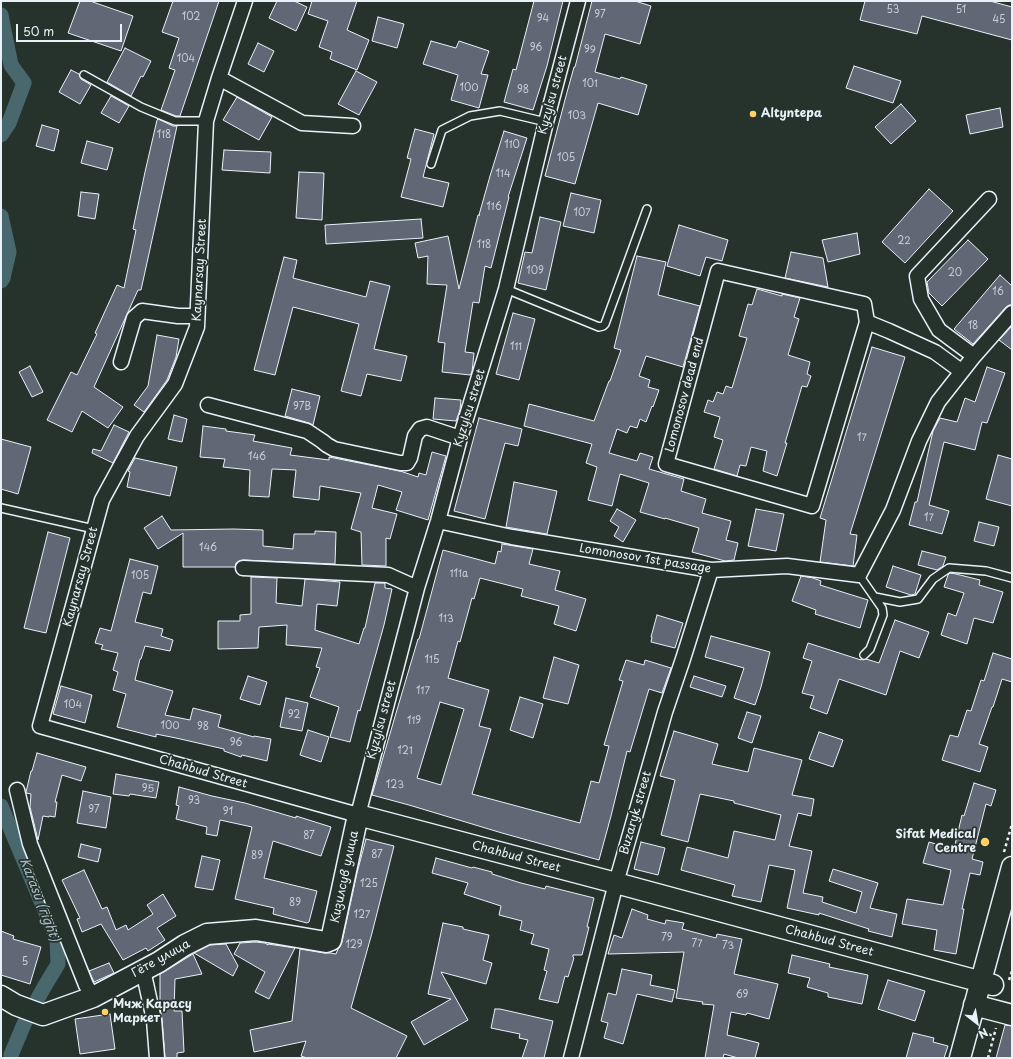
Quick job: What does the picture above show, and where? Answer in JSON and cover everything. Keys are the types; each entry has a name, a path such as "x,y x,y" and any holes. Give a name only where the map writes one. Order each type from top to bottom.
{"street":[{"name":"Kaynarsay Street","path":"40,726 102,500 137,436 176,384 196,327 206,121 245,1"},
{"name":"Kyzylsu street","path":"358,815 417,588 438,521 460,438 506,289 546,122 578,1"},
{"path":"219,78 302,123 353,126"},
{"path":"974,356 939,330 921,299 917,276 989,199"},
{"name":"Lomonosov dead end","path":"718,271 864,304 867,322 812,506 666,464 718,271"},
{"path":"121,362 134,318 142,311 178,316 197,316"},
{"path":"859,575 893,510 919,440 938,402 961,371 1012,313"},
{"path":"867,322 935,352 961,371"},
{"path":"208,405 307,430 334,449 400,463 407,463 410,458 415,436 420,429 427,427 460,438"},
{"name":"Lomonosov 1st passage","path":"438,521 512,537 711,570 787,566 859,575"},
{"path":"243,568 388,575 417,588"},
{"name":"Buzaryk street","path":"571,1058 616,883 665,712 711,570"},
{"name":"Chahbud Street","path":"40,726 358,815 986,983"},
{"path":"17,790 30,844 86,985 93,998"},
{"name":"Кизилсув улица","path":"331,940 358,815"},
{"path":"960,1058 980,1006 1012,867"},
{"path":"986,983 1012,914"},
{"name":"Гёте улица","path":"8,1001 43,1015 93,998 207,934 256,930 326,942 331,940"},
{"path":"143,970 154,1020 157,1058"},
{"path":"980,1006 1012,1014"},
{"path":"973,1058 980,1006"}],"lane":[{"path":"84,75 141,107 175,121 206,121"},
{"path":"431,164 442,130 470,116 500,112 546,122"},
{"path":"506,289 599,327 603,326 647,209"},
{"path":"1,508 94,529"},
{"path":"874,597 900,602 918,599 933,579 949,568 986,571 1012,578"},
{"path":"859,575 882,608 883,615 870,649 864,655"}],"building":[{"path":"80,1 90,1 133,16 121,51 68,33"},
{"path":"173,1 219,1 180,116 176,116 161,110 175,70 169,68 179,38 162,32"},
{"path":"277,1 294,1 307,7 296,31 269,18"},
{"path":"312,1 357,1 347,30 369,40 357,70 330,59 332,52 319,47 328,21 308,14"},
{"path":"534,1 563,1 547,66 533,110 504,102 513,69 516,70"},
{"path":"592,1 635,1 651,6 640,44 605,34 595,72 620,79 621,77 647,85 638,115 598,103 575,184 545,176"},
{"path":"865,1 990,1 1012,7 1012,40 922,16 917,34 860,20"},
{"path":"378,17 404,24 397,48 372,41"},
{"path":"431,41 456,48 459,41 489,51 481,74 488,75 479,108 451,100 458,75 423,64"},
{"path":"258,43 274,51 264,72 248,64"},
{"path":"125,48 151,61 143,77 141,76 131,96 107,82"},
{"path":"854,66 901,81 893,103 846,88"},
{"path":"71,70 79,74 81,79 91,85 80,104 59,92"},
{"path":"356,71 377,82 359,115 338,104"},
{"path":"111,96 129,106 119,123 101,113"},
{"path":"237,97 272,117 259,140 223,120"},
{"path":"901,104 916,121 891,144 875,127"},
{"path":"1000,108 1003,127 970,134 966,115"},
{"path":"158,119 173,126 177,126 141,290 138,290 94,387 123,407 108,428 82,411 72,432 47,420 71,372 77,375 97,334 95,333 117,285 124,288 136,230 133,229"},
{"path":"42,125 59,130 54,151 36,146"},
{"path":"415,129 434,134 423,177 449,183 443,207 401,197 411,159 407,158"},
{"path":"504,131 527,138 508,197 491,268 485,266 479,303 473,302 465,352 474,353 472,372 470,375 442,372 445,343 438,342 447,285 427,284 428,256 418,258 415,243 448,236 459,289"},
{"path":"87,141 113,148 107,170 81,163"},
{"path":"224,150 271,152 270,173 222,170"},
{"path":"299,172 324,173 322,220 296,218"},
{"path":"929,189 953,211 905,263 882,242"},
{"path":"81,192 99,194 95,219 78,216"},
{"path":"571,193 601,200 594,233 563,226"},
{"path":"540,217 561,222 546,290 518,283 525,252 532,253"},
{"path":"421,219 423,238 326,244 325,225"},
{"path":"679,225 728,240 722,261 706,257 700,276 667,266"},
{"path":"857,233 860,254 828,262 822,240"},
{"path":"968,240 988,259 942,306 929,293 927,282"},
{"path":"791,252 823,258 828,287 785,278"},
{"path":"637,256 666,262 658,295 700,306 683,367 646,356 639,376 650,380 648,387 659,390 653,407 652,406 646,422 640,419 637,428 630,426 627,433 617,429 609,453 637,461 640,453 653,457 649,469 684,479 681,491 706,499 702,513 731,521 726,540 738,543 734,560 725,561 692,552 699,528 640,512 649,483 620,474 612,506 588,500 597,467 586,463 592,444 524,426 529,404 594,421 621,350 614,348"},
{"path":"284,257 297,260 293,278 366,297 370,281 390,286 374,349 407,356 401,381 367,374 361,396 341,391 359,324 293,307 275,375 254,370"},
{"path":"1000,275 1012,286 1012,305 1006,307 973,344 954,329"},
{"path":"757,289 782,296 782,294 800,298 794,317 799,319 788,355 810,362 807,374 811,376 807,387 802,386 777,476 763,471 767,451 751,447 746,466 740,465 737,476 714,469 723,440 714,437 720,417 704,412 708,400 713,402 717,392 723,394 726,386 732,388 747,338 739,336 748,304 752,305"},
{"path":"513,313 535,319 519,380 496,374"},
{"path":"1012,326 1012,350 999,340"},
{"path":"157,335 179,339 176,357 167,380 144,412 134,405 148,386"},
{"path":"872,347 905,357 850,534 857,535 853,566 820,562 826,520 820,518"},
{"path":"30,366 43,392 32,397 19,372"},
{"path":"987,367 1005,373 987,423 982,422 975,450 944,442 929,505 949,511 942,534 909,525 915,502 917,502 933,431 940,418 957,422 965,398 975,402"},
{"path":"292,389 320,396 313,425 285,416"},
{"path":"435,398 461,400 460,410 456,421 433,419"},
{"path":"174,415 187,419 182,442 168,439"},
{"path":"479,418 522,429 518,446 505,443 485,519 454,511"},
{"path":"114,425 129,432 113,463 92,453 93,449 101,451"},
{"path":"203,426 255,435 253,441 292,448 290,455 329,460 329,457 400,471 418,477 419,473 426,475 432,452 446,456 428,520 396,510 402,492 378,485 372,508 397,514 390,539 386,538 386,566 362,565 361,532 351,529 361,493 320,486 319,500 293,497 296,470 272,469 269,497 249,496 250,470 223,467 225,459 200,457"},
{"path":"1,439 31,447 18,494 1,489"},
{"path":"998,455 1012,459 1012,506 986,499"},
{"path":"135,458 177,467 170,496 127,487 130,472 128,471"},
{"path":"514,482 557,491 547,534 506,527"},
{"path":"617,509 636,520 623,542 614,536 619,527 610,521"},
{"path":"756,509 784,514 776,551 748,546"},
{"path":"162,516 171,530 263,530 263,546 293,549 294,534 315,534 315,531 336,532 335,564 243,560 236,563 235,567 183,567 183,533 158,549 144,528"},
{"path":"979,522 999,527 994,546 974,541"},
{"path":"48,532 70,538 46,633 24,628"},
{"path":"502,544 533,549 529,564 560,571 555,590 586,599 576,631 554,624 559,606 521,596 523,589 480,578 474,599 472,598 460,642 458,641 448,678 489,690 479,726 491,729 472,794 580,823 591,781 599,783 609,746 604,745 623,681 619,680 626,660 644,665 645,660 671,668 662,693 649,689 630,752 627,751 599,860 372,795 419,639 443,550 495,564 498,551 501,552","holes":["440,702 464,709 441,785 417,778"]},
{"path":"922,551 946,557 943,566 937,570 918,565"},
{"path":"130,559 158,566 151,594 143,592 135,622 163,629 161,636 173,640 170,651 145,646 135,680 173,691 165,715 190,720 193,708 221,715 218,727 254,737 271,739 267,761 242,755 241,757 224,751 224,749 176,738 156,734 156,737 117,727 126,694 113,690 118,672 113,670 118,653 101,649 103,645 95,643 100,628 111,631"},
{"path":"893,566 921,575 915,594 911,595 886,587"},
{"path":"950,573 980,580 979,585 1003,592 993,623 974,618 967,644 941,635 948,613 956,616 964,593 944,587"},
{"path":"801,576 813,578 821,581 820,585 868,600 860,628 815,614 816,610 792,601"},
{"path":"251,577 277,578 276,603 302,606 305,579 340,582 337,606 317,604 315,630 359,644 365,628 375,583 385,583 385,588 392,589 384,625 360,711 358,710 350,742 330,737 339,707 310,697 320,668 316,667 322,648 286,645 287,625 259,627 258,648 218,649 218,621 240,621 240,615 251,614"},
{"path":"657,615 683,623 675,648 651,642"},
{"path":"895,620 929,632 919,658 900,651 886,695 839,679 827,714 810,708 814,696 802,693 812,661 803,658 808,643 861,660 866,659 879,663"},
{"path":"711,636 770,652 755,705 734,698 744,668 705,657"},
{"path":"993,653 1012,659 1012,682 1002,679 992,707 979,744 988,747 980,772 942,760 950,735 958,737 967,710 971,711 981,680 984,681"},
{"path":"554,657 579,665 568,704 543,698"},
{"path":"248,676 267,682 260,705 240,699"},
{"path":"694,676 726,686 722,697 690,687"},
{"path":"61,686 92,695 85,723 53,714"},
{"path":"520,697 543,704 533,738 510,730"},
{"path":"286,698 308,703 302,731 280,727"},
{"path":"747,712 761,716 752,743 738,738"},
{"path":"308,730 329,737 321,762 300,755"},
{"path":"674,731 718,744 712,764 748,772 754,748 802,760 792,795 814,799 811,816 798,813 789,846 812,851 803,893 823,897 822,902 856,913 862,892 829,881 833,869 878,883 870,908 897,914 892,937 868,931 869,929 819,913 819,915 787,908 795,870 769,865 761,902 732,896 735,885 681,870 687,847 728,858 734,831 775,840 781,815 734,803 734,801 700,794 688,842 661,835 675,780 660,776"},
{"path":"819,732 843,740 833,767 809,759"},
{"path":"37,753 86,767 81,781 62,775 55,802 57,802 55,817 43,816 38,840 30,807 31,794 26,793"},
{"path":"116,774 159,782 156,798 130,794 129,796 113,794"},
{"path":"974,783 996,790 991,806 986,804 972,859 983,862 980,875 970,873 962,909 964,909 956,954 934,950 937,930 902,924 907,899 943,905 951,870 923,863 929,842 954,849 962,815 964,816"},
{"path":"179,787 245,803 296,818 296,816 331,827 321,856 273,841 264,878 317,891 309,922 307,923 273,914 274,908 235,899 252,827 220,820 217,836 206,834 207,827 176,819 179,806 176,805"},
{"path":"83,791 111,797 106,828 77,823"},
{"path":"366,839 394,846 351,1008 407,1036 396,1058 307,1058 301,1056 306,1041 254,1052 250,1030 292,1021 300,949 336,954 340,947"},
{"path":"641,842 665,848 658,875 634,869"},
{"path":"81,844 101,849 98,862 78,857"},
{"path":"202,856 220,860 213,890 195,887"},
{"path":"436,858 492,872 492,874 521,883 545,889 546,886 594,898 582,955 573,955 574,958 568,977 565,976 558,1003 539,999 547,971 544,970 549,949 531,944 534,934 520,930 522,921 499,915 501,906 464,894 468,883 432,873"},
{"path":"84,870 102,909 107,907 116,930 126,925 128,930 153,914 147,905 163,894 176,916 157,928 165,940 148,951 146,948 123,960 101,924 82,932 77,919 80,918 62,880"},
{"path":"632,909 648,915 647,919 665,924 666,920 684,923 682,929 716,938 717,934 742,939 734,974 778,984 769,1019 747,1013 746,1015 731,1012 727,1035 759,1043 755,1058 738,1058 724,1054 723,1058 705,1058 714,1005 676,998 684,952 608,954 614,935 622,938"},
{"path":"443,923 489,935 483,960 492,963 486,984 441,972 468,1020 424,1045 411,1022 451,999 428,994"},
{"path":"1,931 14,936 13,939 41,947 30,984 1,975"},
{"path":"255,942 295,948 269,999 255,992 265,972 234,954 240,943"},
{"path":"226,944 238,966 233,976 194,953 210,945"},
{"path":"193,954 202,974 175,979 174,1011 182,1011 184,1052 177,1053 177,1058 165,1058 160,1008 160,974"},
{"path":"792,955 830,964 829,967 868,975 862,1004 828,997 828,993 807,987 810,978 788,973"},
{"path":"109,963 114,973 94,982 89,971"},
{"path":"622,969 652,975 650,985 675,990 672,1002 637,994 623,1044 604,1038 608,1023 601,1021 608,993 616,995"},
{"path":"888,980 925,991 915,1021 878,1009"},
{"path":"495,1009 553,1021 544,1058 522,1058 528,1040 519,1038 520,1034 491,1028"},
{"path":"110,1014 115,1049 80,1054 75,1019"},
{"path":"1005,1025 1012,1026 1012,1058 996,1058"},
{"path":"913,1033 934,1038 933,1042 948,1046 944,1058 906,1058"}],"waterway":[{"name":"Karasu (right)","path":"1,15 11,65 24,83 9,123 1,135"},
{"name":"Karasu (right)","path":"1,216 9,252 1,281"},
{"name":"Karasu (right)","path":"1,806 57,939 58,964 24,1024 11,1058"}],"place":[{"name":"Altyntepa","path":"753,114"},
{"name":"Sifat Medical Centre","path":"985,842"},
{"name":"Мчж Карасу Маркет","path":"105,1012"}]}
